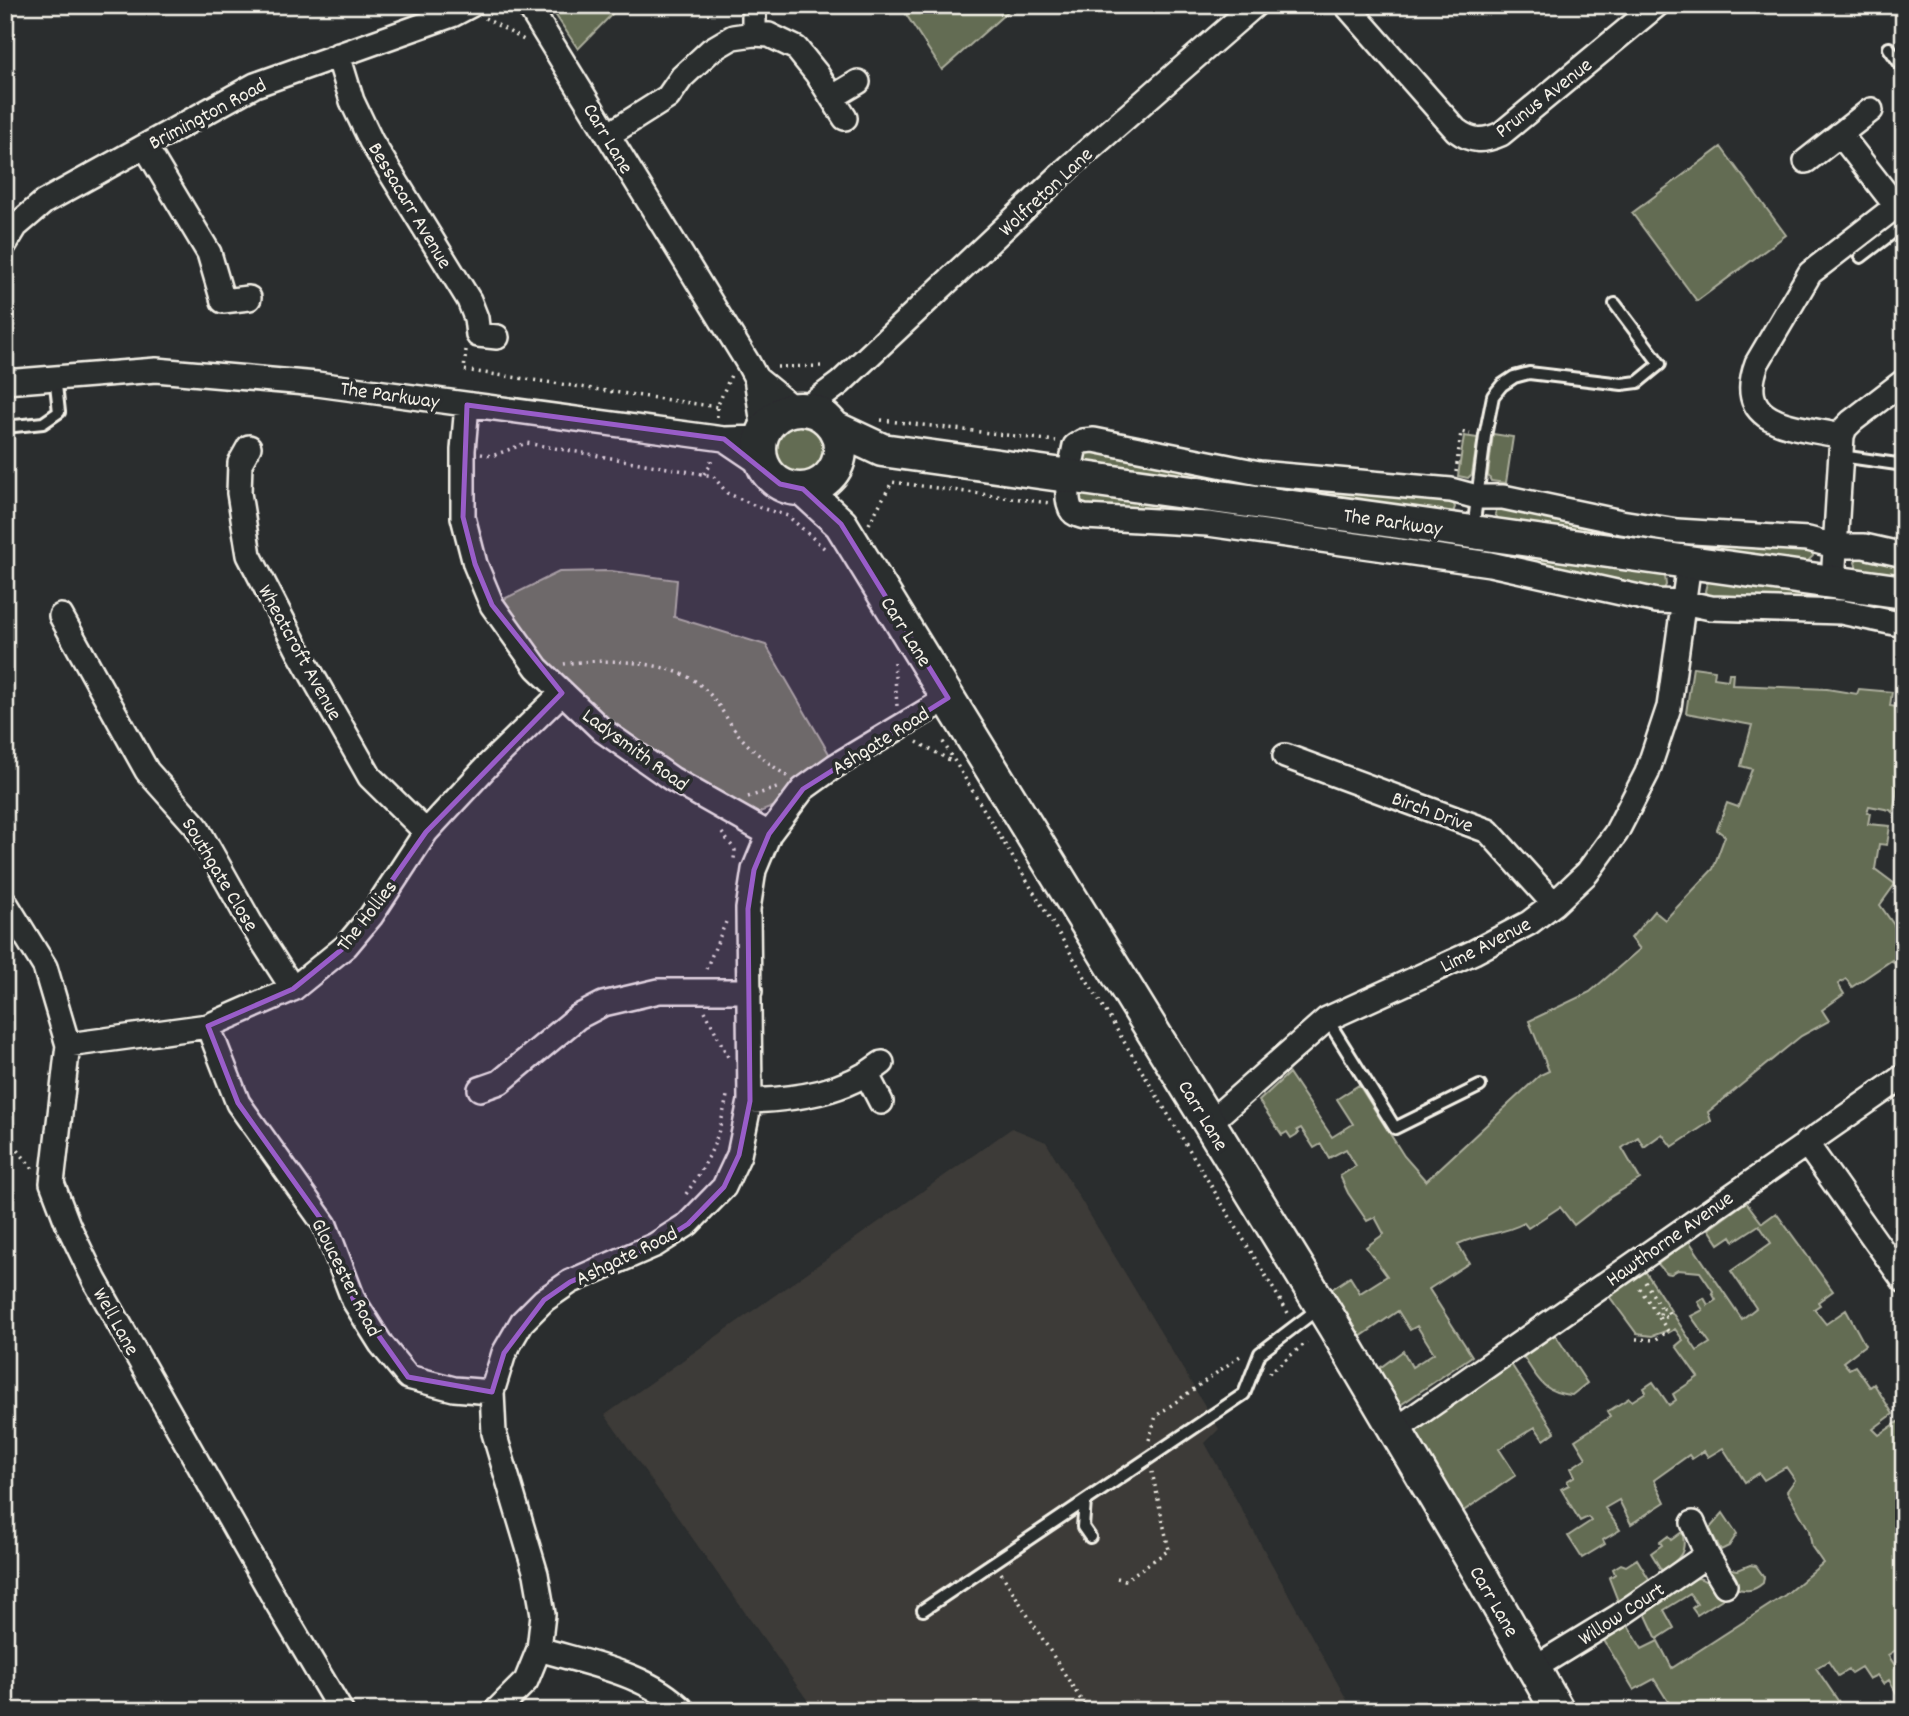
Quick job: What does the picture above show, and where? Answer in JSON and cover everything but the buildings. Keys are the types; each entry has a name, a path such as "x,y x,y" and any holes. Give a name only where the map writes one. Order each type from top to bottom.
{"street":[{"name":"Brimington Road","path":"5,244 16,226 44,202 255,85 452,15 471,5"},
{"name":"Carr Lane","path":"528,5 756,378 800,409 816,412 833,426 840,452 835,469 846,533"},
{"path":"754,5 754,34"},
{"name":"Wolfreton Lane","path":"800,409 840,383 1069,167 1255,5"},
{"name":"Prunus Avenue","path":"1346,5 1456,130 1466,138 1478,141 1501,134 1657,5"},
{"path":"608,135 668,97 682,77 711,50 733,37 754,34 769,35 796,48 845,118"},
{"name":"Bessacarr Avenue","path":"338,55 352,101 371,141 469,300 476,318 478,335 497,337"},
{"path":"832,97 858,82"},
{"path":"1806,161 1871,110"},
{"path":"1840,134 1901,210 1810,274 1763,352 1752,376 1751,390 1756,406 1766,418 1841,446"},
{"path":"145,146 209,253 223,301 249,298"},
{"name":"The Parkway","path":"6,379 156,370 317,384 763,445"},
{"name":"Carr Lane","path":"756,378 763,445 780,484 803,489 846,533 1209,1123 1315,1325 1394,1431 1482,1577 1558,1711"},
{"path":"1833,582 1841,446 1845,428 1904,381"},
{"path":"833,426 840,383"},
{"name":"Ladysmith Road","path":"467,405 463,450 463,517 475,564 492,605 537,668 602,730 673,779 769,834"},
{"path":"763,445 771,421 781,414 800,409"},
{"name":"The Parkway","path":"833,426 882,450 1904,592"},
{"path":"1904,555 1864,546 1835,546 1808,539 1677,531 1503,497 1477,497 1451,491 1259,473 1094,440 1083,441 1071,476 1074,513 1084,517 1208,524 1490,564 1657,601 1683,602 1712,608 1841,612 1904,625"},
{"name":"Wheatcroft Avenue","path":"249,447 240,463 239,493 249,555 299,652 370,777 426,832"},
{"name":"The Parkway","path":"835,469 882,450"},
{"path":"803,489 825,481 835,469"},
{"name":"Lime Avenue","path":"1209,1123 1326,1019 1474,952 1529,923 1587,873 1616,834 1647,773 1668,707 1689,563"},
{"name":"Southgate Close","path":"61,616 147,771 196,826 250,922 293,989"},
{"name":"The Hollies","path":"68,1045 208,1026 293,989 346,946 372,916 426,832 489,764 562,693"},
{"name":"Ashgate Road","path":"496,1711 526,1681 539,1649 543,1614 536,1574 494,1433 492,1392 504,1353 522,1322 544,1300 570,1282 655,1245 688,1224 724,1188 739,1155 738,1099 750,991 748,909 754,870 769,834 803,789 835,766 948,698"},
{"name":"Birch Drive","path":"1285,756 1488,831 1554,904"},
{"name":"Well Lane","path":"5,902 45,967 68,1045 52,1183 68,1225 95,1281 341,1711"},
{"path":"480,1089 500,1082 578,1017 603,1004 659,991 750,991"},
{"name":"Gloucester Road","path":"208,1026 238,1103 325,1225 354,1301 381,1344 408,1377 454,1389 492,1392"},
{"path":"738,1099 802,1098 837,1087 874,1069 881,1102"},
{"name":"Hawthorne Avenue","path":"1394,1431 1904,1076"},
{"path":"1806,1143 1904,1281"},
{"path":"1693,1523 1725,1586"},
{"name":"Willow Court","path":"1534,1668 1619,1616 1707,1555"},
{"path":"539,1649 639,1679 664,1693 684,1711"}],"lane":[{"path":"1889,48 1904,69"},
{"path":"1861,257 1901,210"},
{"path":"1472,533 1493,396 1502,385 1514,377 1529,373 1622,384 1638,382 1660,364 1615,304"},
{"path":"5,427 43,423 59,412 55,376"},
{"path":"1841,446 1904,465"},
{"path":"1326,1019 1395,1128 1480,1086"},
{"path":"923,1610 1244,1394 1259,1353 1315,1325"},
{"path":"1085,1501 1083,1527 1090,1537"}],"path":[{"path":"466,346 464,370 717,407"},
{"path":"704,474 710,466 718,439 717,407 733,372"},
{"path":"463,450 492,456 526,443 704,474 713,476 727,493 758,507 846,533 892,482 1071,476 1067,442 881,419"},
{"path":"1451,491 1455,480 1461,432 1485,436"},
{"path":"537,668 605,660 672,672 698,682 716,700 738,734 757,753 803,789"},
{"path":"900,671 894,662 897,705 901,713"},
{"path":"912,734 916,741 955,763"},
{"path":"939,736 1315,1325 1262,1379 1251,1376"},
{"path":"743,799 779,788"},
{"path":"722,832 735,850 734,863"},
{"path":"703,975 729,915"},
{"path":"701,1003 731,1062"},
{"path":"678,1201 707,1163 738,1099"},
{"path":"5,1134 32,1168 52,1183"},
{"path":"1636,1339 1655,1340 1668,1331 1636,1283 1645,1282 1661,1308 1659,1316"},
{"path":"1659,1316 1666,1317 1669,1314 1667,1309 1661,1308"},
{"path":"1116,1578 1125,1580 1169,1550 1149,1458 1149,1441 1156,1416 1245,1353"},
{"path":"994,1562 1088,1711"}],"highlighted area":[{"path":"467,405 724,439 780,484 803,489 841,524 948,698 803,789 769,834 754,870 748,909 750,1101 739,1155 724,1187 688,1224 655,1245 570,1282 544,1300 504,1353 492,1392 408,1377 354,1301 325,1225 238,1103 208,1026 293,989 346,946 426,832 562,693 492,605 475,564 463,517"}],"shaded area":[{"path":"1012,1128 1046,1142 1219,1429 1205,1443 1353,1711 815,1711 605,1415"}],"green space":[{"path":"549,5 621,5 578,49"},
{"path":"900,5 1015,5 942,70"},
{"path":"1721,147 1786,235 1697,301 1632,213"},
{"path":"801,422 820,430 828,449 820,468 801,476 782,468 774,449 782,430"},
{"path":"1493,434 1513,437 1506,483 1491,481 1488,475"},
{"path":"1464,436 1478,438 1472,474 1468,478 1458,476"},
{"path":"1084,450 1452,501 1455,507 1453,513 1445,515 1085,463 1080,459"},
{"path":"1085,491 1660,571 1665,576 1666,585 1663,591 1077,507 1077,494"},
{"path":"1497,508 1812,550 1813,556 1805,564 1501,523 1495,514"},
{"path":"1858,557 1904,562 1904,578 1863,572 1857,569 1855,562"},
{"path":"611,571 677,580 674,617 766,645 831,757 799,780 775,806 755,814 648,752 589,708 552,671 500,601 559,572"},
{"path":"1715,579 1904,604 1904,618 1707,598 1707,583"},
{"path":"1693,667 1715,670 1714,678 1728,680 1729,673 1733,673 1732,685 1827,689 1857,694 1859,689 1892,692 1890,706 1904,708 1904,778 1899,778 1893,813 1869,806 1867,812 1870,813 1868,824 1890,826 1887,845 1879,844 1875,869 1895,884 1880,905 1903,938 1894,944 1904,959 1904,977 1892,960 1852,987 1846,979 1838,984 1844,994 1822,1010 1829,1021 1801,1036 1708,1112 1711,1121 1672,1147 1662,1134 1644,1147 1638,1137 1622,1148 1640,1179 1609,1198 1574,1225 1560,1207 1528,1228 1524,1223 1458,1244 1469,1263 1429,1289 1472,1356 1396,1408 1373,1373 1403,1351 1412,1367 1434,1353 1417,1326 1410,1330 1398,1311 1357,1339 1326,1293 1350,1277 1360,1293 1387,1276 1366,1247 1384,1234 1375,1217 1367,1221 1340,1176 1356,1166 1346,1149 1329,1158 1321,1144 1314,1148 1301,1128 1297,1130 1299,1133 1291,1138 1287,1132 1282,1135 1259,1101 1289,1073 1332,1137 1353,1124 1337,1099 1359,1085 1404,1156 1426,1181 1540,1075 1549,1071 1529,1021 1590,992 1640,949 1631,938 1654,911 1665,920 1713,869 1725,836 1717,830 1727,803 1738,807 1752,769 1741,766 1752,725 1686,713"},
{"path":"1746,1202 1762,1223 1776,1213 1833,1291 1818,1302 1820,1305 1814,1309 1826,1324 1846,1310 1865,1345 1843,1362 1849,1369 1855,1366 1870,1387 1874,1384 1893,1414 1873,1429 1879,1435 1904,1418 1904,1645 1888,1655 1904,1679 1904,1706 1889,1680 1883,1684 1877,1675 1869,1679 1861,1667 1838,1676 1828,1661 1816,1668 1845,1711 1674,1711 1654,1679 1634,1690 1602,1637 1626,1622 1642,1649 1658,1641 1672,1668 1785,1595 1823,1563 1812,1547 1809,1530 1787,1491 1795,1480 1786,1467 1764,1480 1759,1473 1745,1482 1723,1448 1708,1457 1704,1451 1692,1459 1689,1455 1654,1480 1665,1502 1631,1524 1619,1500 1605,1508 1620,1530 1603,1540 1605,1544 1582,1558 1568,1536 1591,1521 1588,1517 1580,1521 1561,1489 1569,1485 1567,1481 1575,1476 1571,1468 1586,1458 1575,1440 1610,1417 1607,1412 1629,1398 1632,1401 1646,1392 1644,1388 1653,1382 1669,1405 1676,1400 1673,1394 1698,1377 1676,1346 1683,1340 1675,1329 1652,1336 1637,1334 1609,1296 1645,1271 1697,1351 1710,1343 1691,1316 1703,1310 1698,1302 1704,1298 1708,1305 1716,1300 1713,1291 1700,1272 1678,1270 1671,1274 1666,1273 1658,1264 1689,1241 1742,1319 1756,1308 1731,1271 1771,1243 1759,1225 1734,1241 1731,1236 1719,1244 1709,1229"},
{"path":"1554,1333 1587,1383 1572,1395 1548,1388 1537,1378 1523,1356"},
{"path":"1511,1364 1555,1432 1544,1440 1535,1427 1499,1449 1516,1475 1459,1514 1410,1434"},
{"path":"1723,1513 1737,1534 1729,1546 1721,1550 1709,1529"},
{"path":"1682,1532 1684,1545 1681,1555 1662,1571 1651,1553 1662,1545 1660,1542 1668,1536 1671,1540"},
{"path":"1637,1559 1649,1579 1618,1601 1609,1578 1615,1574 1613,1569 1621,1564 1626,1566"},
{"path":"1750,1565 1756,1566 1764,1577 1763,1583 1748,1590 1731,1587 1732,1569 1738,1570"},
{"path":"1696,1578 1717,1587 1724,1598 1697,1615 1692,1608 1697,1604 1690,1594 1664,1610 1674,1628 1657,1639 1644,1611"}]}
